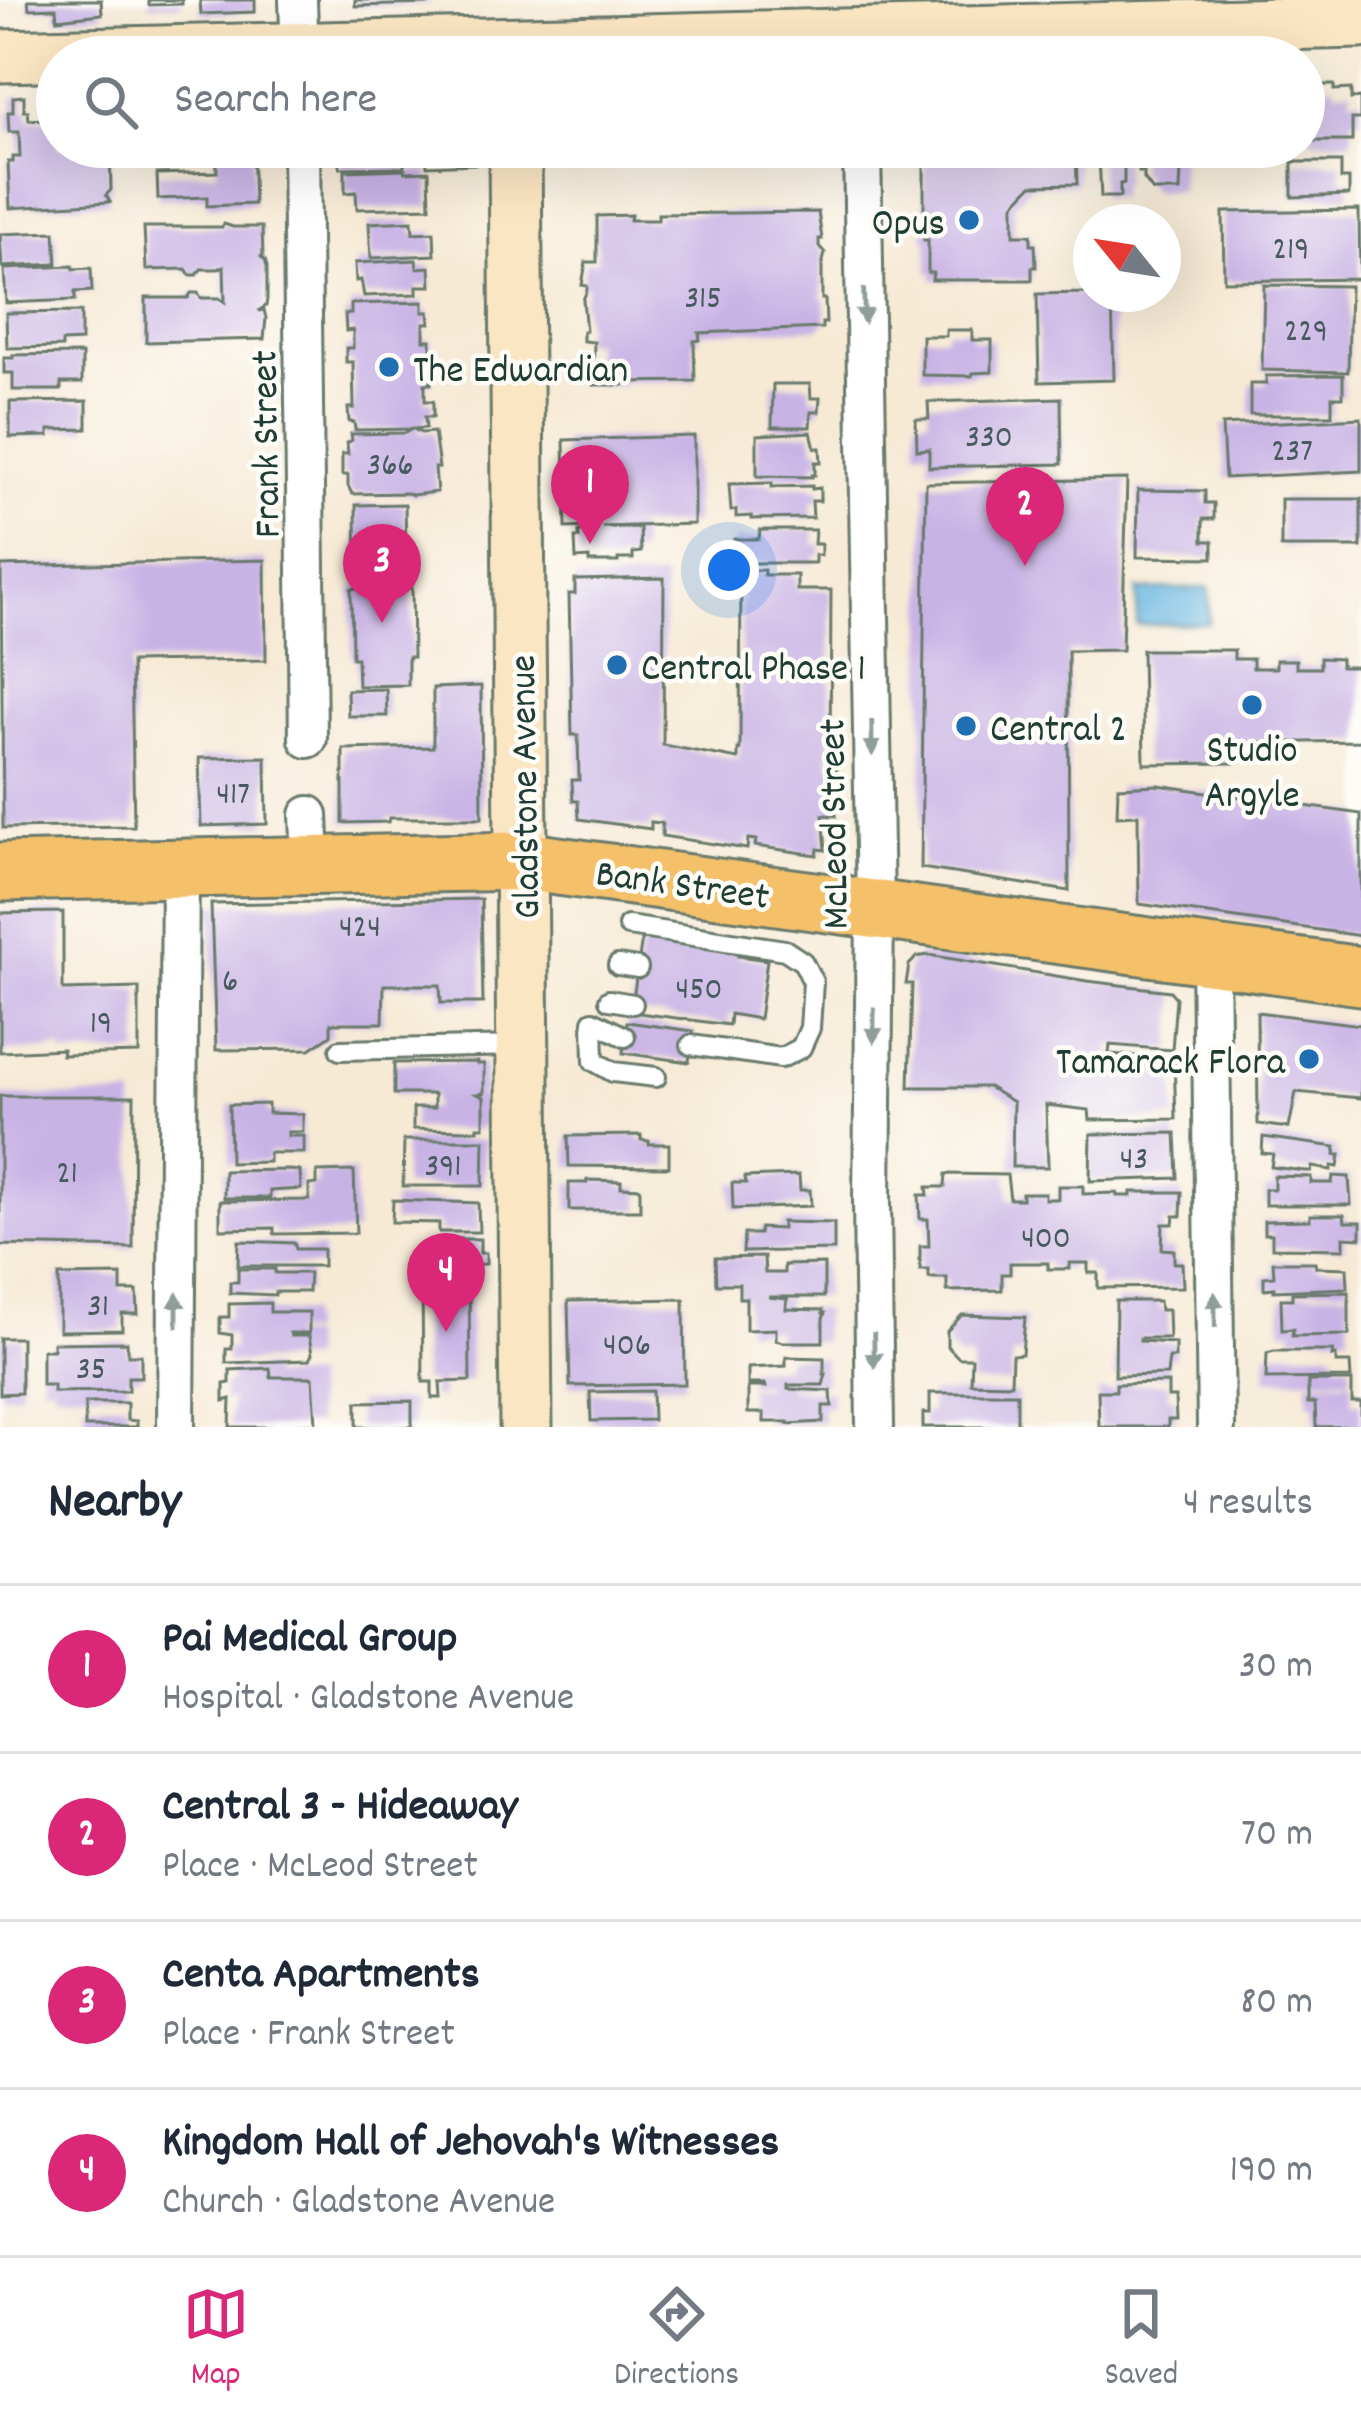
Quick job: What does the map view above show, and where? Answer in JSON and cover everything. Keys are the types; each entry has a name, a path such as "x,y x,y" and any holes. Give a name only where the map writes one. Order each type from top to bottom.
{"main road":[{"path":"299,35 1361,22"},
{"path":"0,56 36,53"},
{"name":"Gladstone Avenue","path":"515,168 526,1427"},
{"name":"Bank Street","path":"0,872 180,868 310,840 523,861 711,917 875,908 1361,976"}],"street":[{"name":"Frank Street","path":"301,168 308,739"},
{"name":"McLeod Street","path":"862,168 875,908 875,1427"},
{"path":"176,1427 180,868"},
{"path":"1210,955 1216,1427"}],"lane":[{"path":"628,926 711,917 803,962 813,982 810,1028 801,1048 781,1058 691,1045"},
{"path":"609,1000 633,1004"},
{"path":"625,1037 593,1021 594,1061 613,1072 656,1077"},
{"path":"340,1050 524,1046"}],"water":[{"path":"1209,588 1209,623 1137,625 1137,590"}],"building":[{"path":"28,0 101,0 102,14 57,19 56,8 29,9"},
{"path":"149,0 182,0 182,4 149,5"},
{"path":"200,0 255,0 255,12 201,14"},
{"path":"355,0 429,0 429,4 355,6"},
{"path":"1325,85 1351,89 1351,99 1360,98 1360,119 1352,119 1352,141 1325,141"},
{"path":"24,96 24,111 29,120 36,120 36,168 110,168 111,190 106,195 110,202 10,208 8,162 20,157 19,132 9,132 13,97"},
{"path":"1325,162 1341,162 1341,179 1349,179 1349,195 1292,197 1292,168 1325,168"},
{"path":"217,168 253,168 254,204 207,206 207,197 158,199 157,174 217,172"},
{"name":"Opus","path":"924,168 1077,168 1077,184 1032,185 1014,204 1014,235 1031,235 1031,245 1035,245 1032,280 932,280 928,240 924,240"},
{"path":"1100,168 1124,168 1120,197 1101,197"},
{"path":"1139,168 1181,168 1180,191 1153,191 1144,172"},
{"path":"345,171 429,171 430,207 357,209 356,192 345,193"},
{"path":"1359,210 1360,279 1224,281 1223,212"},
{"path":"818,212 819,246 825,253 822,299 826,323 822,328 699,333 700,340 694,341 695,381 593,385 594,342 583,341 587,286 582,285 586,262 597,262 597,216 658,220 658,214"},
{"path":"412,221 413,233 434,232 435,255 371,258 369,223"},
{"path":"144,227 262,227 260,256 267,267 267,299 258,311 264,310 266,318 264,339 146,342 146,298 188,298 198,293 201,298 225,302 224,266 201,269 197,275 186,269 146,270"},
{"path":"55,232 57,264 2,267 0,234"},
{"path":"416,260 417,268 430,267 431,286 417,286 417,294 364,296 361,280 356,281 355,263"},
{"path":"91,268 92,291 75,292 75,300 6,303 4,269"},
{"path":"1264,285 1350,286 1348,372 1262,370"},
{"path":"1073,293 1073,312 1112,312 1114,380 1039,382 1037,294"},
{"name":"The Edwardian","path":"423,302 430,323 424,323 424,340 431,340 431,353 424,353 425,372 431,372 425,401 433,401 433,417 425,417 426,428 414,429 434,432 437,492 352,494 348,475 342,475 342,454 348,454 351,434 412,429 355,430 354,422 349,422 348,408 354,408 353,362 346,362 346,348 353,348 353,330 346,331 345,314 351,314 351,304"},
{"path":"81,312 81,341 62,342 62,347 7,348 6,313"},
{"path":"946,330 972,330 972,340 992,340 992,372 922,375 922,336 946,336"},
{"path":"82,354 82,383 61,383 61,390 13,390 13,373 4,373 4,358 13,355"},
{"path":"1343,375 1343,397 1332,397 1332,415 1250,415 1250,384 1266,384 1266,376"},
{"path":"773,384 810,384 811,398 820,398 819,412 811,412 810,427 772,427"},
{"path":"1061,398 1062,464 929,467 929,449 917,450 916,419 929,419 928,402"},
{"path":"87,401 87,429 10,437 10,402"},
{"path":"1361,418 1361,471 1225,478 1222,425"},
{"path":"811,432 815,448 820,448 815,475 757,476 757,435"},
{"path":"694,436 694,524 602,527 640,528 641,552 618,562 576,559 575,538 588,527 566,528 564,440"},
{"path":"1127,479 1122,650 1068,651 1069,891 921,868 926,483"},
{"path":"772,483 772,487 820,488 820,501 812,501 813,518 752,519 736,517 736,510 731,511 729,484"},
{"path":"1138,490 1205,491 1205,503 1214,503 1214,519 1203,519 1203,541 1213,541 1213,558 1137,557"},
{"path":"1281,499 1361,499 1361,547 1281,547"},
{"path":"405,504 407,588 412,588 413,657 408,657 408,685 358,686 357,658 352,658 351,589 357,588 356,505"},
{"path":"760,530 815,530 814,544 821,544 821,555 815,555 815,563 734,563 734,539 759,539"},
{"path":"265,560 266,660 131,662 134,826 3,828 1,566"},
{"name":"Central Phase 1","path":"741,570 797,575 797,590 831,590 830,764 836,765 836,816 823,815 826,850 818,849 817,855 755,846 756,840 748,839 747,849 662,836 662,823 651,822 651,829 579,819 572,780 579,780 578,735 572,735 569,594 575,594 575,580 664,578 663,745 738,759"},
{"name":"Studio Argyle","path":"1142,650 1234,650 1234,659 1253,659 1253,668 1276,668 1276,660 1296,660 1296,668 1320,668 1320,658 1341,659 1341,667 1361,667 1361,741 1234,743 1234,763 1144,764"},
{"path":"481,686 482,818 343,823 343,749 433,747 433,688"},
{"path":"386,689 387,716 348,716 347,690"},
{"path":"266,757 267,824 201,826 199,758"},
{"path":"1158,785 1361,814 1361,936 1139,904 1138,815 1117,816 1118,787"},
{"path":"481,899 483,1003 441,1003 440,985 384,985 383,1023 331,1023 331,1035 310,1049 216,1050 211,904"},
{"path":"63,912 63,990 139,988 139,1053 0,1052 0,913"},
{"path":"643,932 740,945 738,956 767,960 759,1019 730,1014 729,1025 631,1012"},
{"path":"928,955 1170,991 1176,998 1172,1050 1110,1045 1109,1054 1174,1059 1176,1119 1090,1120 1089,1110 1046,1105 1048,1167 1012,1167 1013,1102 988,1087 909,1087 912,984 906,984 909,965"},
{"name":"Tamarack Flora","path":"1257,1012 1361,1025 1361,1098 1296,1092 1289,1128 1258,1124"},
{"path":"627,1022 693,1031 689,1062 623,1053"},
{"path":"394,1063 484,1064 484,1093 477,1094 484,1097 484,1127 413,1129 413,1108 434,1108 434,1094 394,1094"},
{"path":"0,1096 134,1096 133,1248 0,1245"},
{"path":"268,1104 268,1113 303,1114 303,1132 288,1132 288,1136 304,1136 304,1153 269,1153 269,1162 230,1163 229,1105"},
{"path":"1176,1133 1178,1178 1090,1181 1091,1134"},
{"path":"641,1135 649,1144 669,1144 669,1167 569,1166 568,1136"},
{"path":"1263,1137 1336,1147 1338,1167 1305,1171 1271,1167 1273,1154 1262,1153"},
{"path":"404,1140 484,1140 483,1186 403,1186"},
{"path":"224,1171 300,1171 301,1189 270,1191 270,1198 224,1198"},
{"path":"354,1171 356,1233 220,1229 220,1201 309,1200 309,1185 317,1184 317,1172"},
{"path":"946,1174 1007,1175 1010,1199 1022,1199 1022,1193 1045,1193 1045,1199 1058,1199 1058,1186 1083,1186 1083,1194 1117,1196 1182,1192 1181,1216 1174,1216 1173,1224 1163,1224 1162,1249 1174,1250 1174,1263 1182,1263 1183,1287 1098,1288 1098,1273 1088,1273 1088,1263 1048,1269 1048,1263 1010,1263 1010,1274 1002,1274 1002,1290 947,1291 947,1278 929,1278 929,1270 920,1270 920,1246 929,1246 928,1219 920,1219 919,1195 928,1195 927,1187 945,1187"},
{"path":"799,1175 800,1190 810,1190 811,1206 733,1209 732,1183 746,1183 745,1177"},
{"path":"1274,1176 1311,1177 1311,1183 1349,1177 1351,1205 1265,1205 1265,1189 1274,1189"},
{"path":"621,1181 621,1187 640,1188 640,1210 569,1210 569,1183"},
{"path":"393,1200 478,1203 479,1232 439,1232 439,1223 392,1222"},
{"path":"1310,1215 1344,1215 1345,1222 1361,1222 1361,1238 1344,1237 1344,1249 1272,1248 1272,1234 1264,1234 1264,1221 1310,1220"},
{"path":"782,1222 834,1223 834,1250 743,1252 744,1234 759,1234 760,1228 782,1229"},
{"path":"439,1239 480,1239 486,1264 420,1265 419,1246 439,1246"},
{"path":"239,1241 323,1249 323,1266 238,1266"},
{"path":"764,1257 765,1273 784,1273 784,1265 824,1264 824,1297 768,1297 787,1299 786,1309 823,1310 823,1342 783,1342 776,1340 776,1329 746,1330 746,1298 739,1298 739,1284 716,1284 715,1258"},
{"path":"1273,1262 1347,1268 1348,1288 1264,1289 1264,1277 1274,1276"},
{"path":"238,1269 309,1273 308,1292 230,1293 230,1282 238,1282"},
{"path":"121,1275 121,1291 137,1291 138,1314 122,1314 122,1330 59,1331 59,1276"},
{"path":"422,1282 469,1282 470,1381 440,1382 441,1398 432,1398 432,1382 423,1382"},
{"path":"1349,1292 1349,1335 1292,1336 1293,1329 1282,1330 1281,1299 1292,1299 1292,1293"},
{"path":"684,1299 685,1384 570,1386 568,1301"},
{"path":"1116,1301 1159,1301 1160,1310 1168,1310 1169,1338 1140,1338 1175,1343 1175,1358 1169,1358 1167,1375 1115,1376"},
{"path":"270,1303 270,1312 309,1312 309,1333 290,1333 309,1336 309,1360 226,1363 232,1335 220,1333 220,1317 229,1317 229,1304"},
{"path":"962,1315 1025,1317 1022,1354 1012,1355 1011,1384 971,1383 972,1358 959,1358 947,1346 947,1331"},
{"path":"0,1338 21,1338 21,1393 0,1394"},
{"path":"127,1342 128,1355 141,1355 141,1377 128,1377 128,1391 53,1392 53,1385 42,1385 42,1350 53,1350 53,1343"},
{"path":"1333,1351 1336,1363 1350,1363 1351,1378 1266,1379 1267,1353"},
{"path":"786,1357 824,1358 823,1385 788,1385 788,1389 831,1391 832,1406 823,1406 823,1422 764,1422 764,1413 748,1413 748,1387 766,1387 748,1384 748,1368 786,1366"},
{"path":"270,1368 271,1377 313,1377 316,1424 230,1427 231,1399 224,1401 224,1384 230,1383 230,1370"},
{"path":"1308,1381 1352,1381 1352,1402 1361,1402 1361,1426 1316,1427 1315,1403 1308,1403"},
{"path":"1168,1383 1168,1397 1175,1397 1176,1420 1168,1420 1168,1427 1099,1427 1098,1391 1116,1391 1116,1384"},
{"path":"652,1391 653,1420 591,1421 590,1392"},
{"path":"930,1393 1017,1393 1017,1427 923,1427 923,1413 930,1413"},
{"path":"412,1401 412,1427 357,1427 357,1402"},
{"path":"85,1403 127,1403 127,1420 137,1421 137,1427 85,1427"}],"place":[{"name":"Opus","path":"969,220"},
{"name":"The Edwardian","path":"389,367"},
{"name":"Pai Medical Group","path":"590,544"},
{"name":"Central 3 - Hideaway","path":"1025,566"},
{"name":"Centa Apartments","path":"382,623"},
{"name":"Central Phase 1","path":"617,665"},
{"name":"Studio Argyle","path":"1252,705"},
{"name":"Central 2","path":"966,726"},
{"name":"Tamarack Flora","path":"1309,1059"},
{"name":"Kingdom Hall of Jehovah's Witnesses","path":"446,1332"}]}
